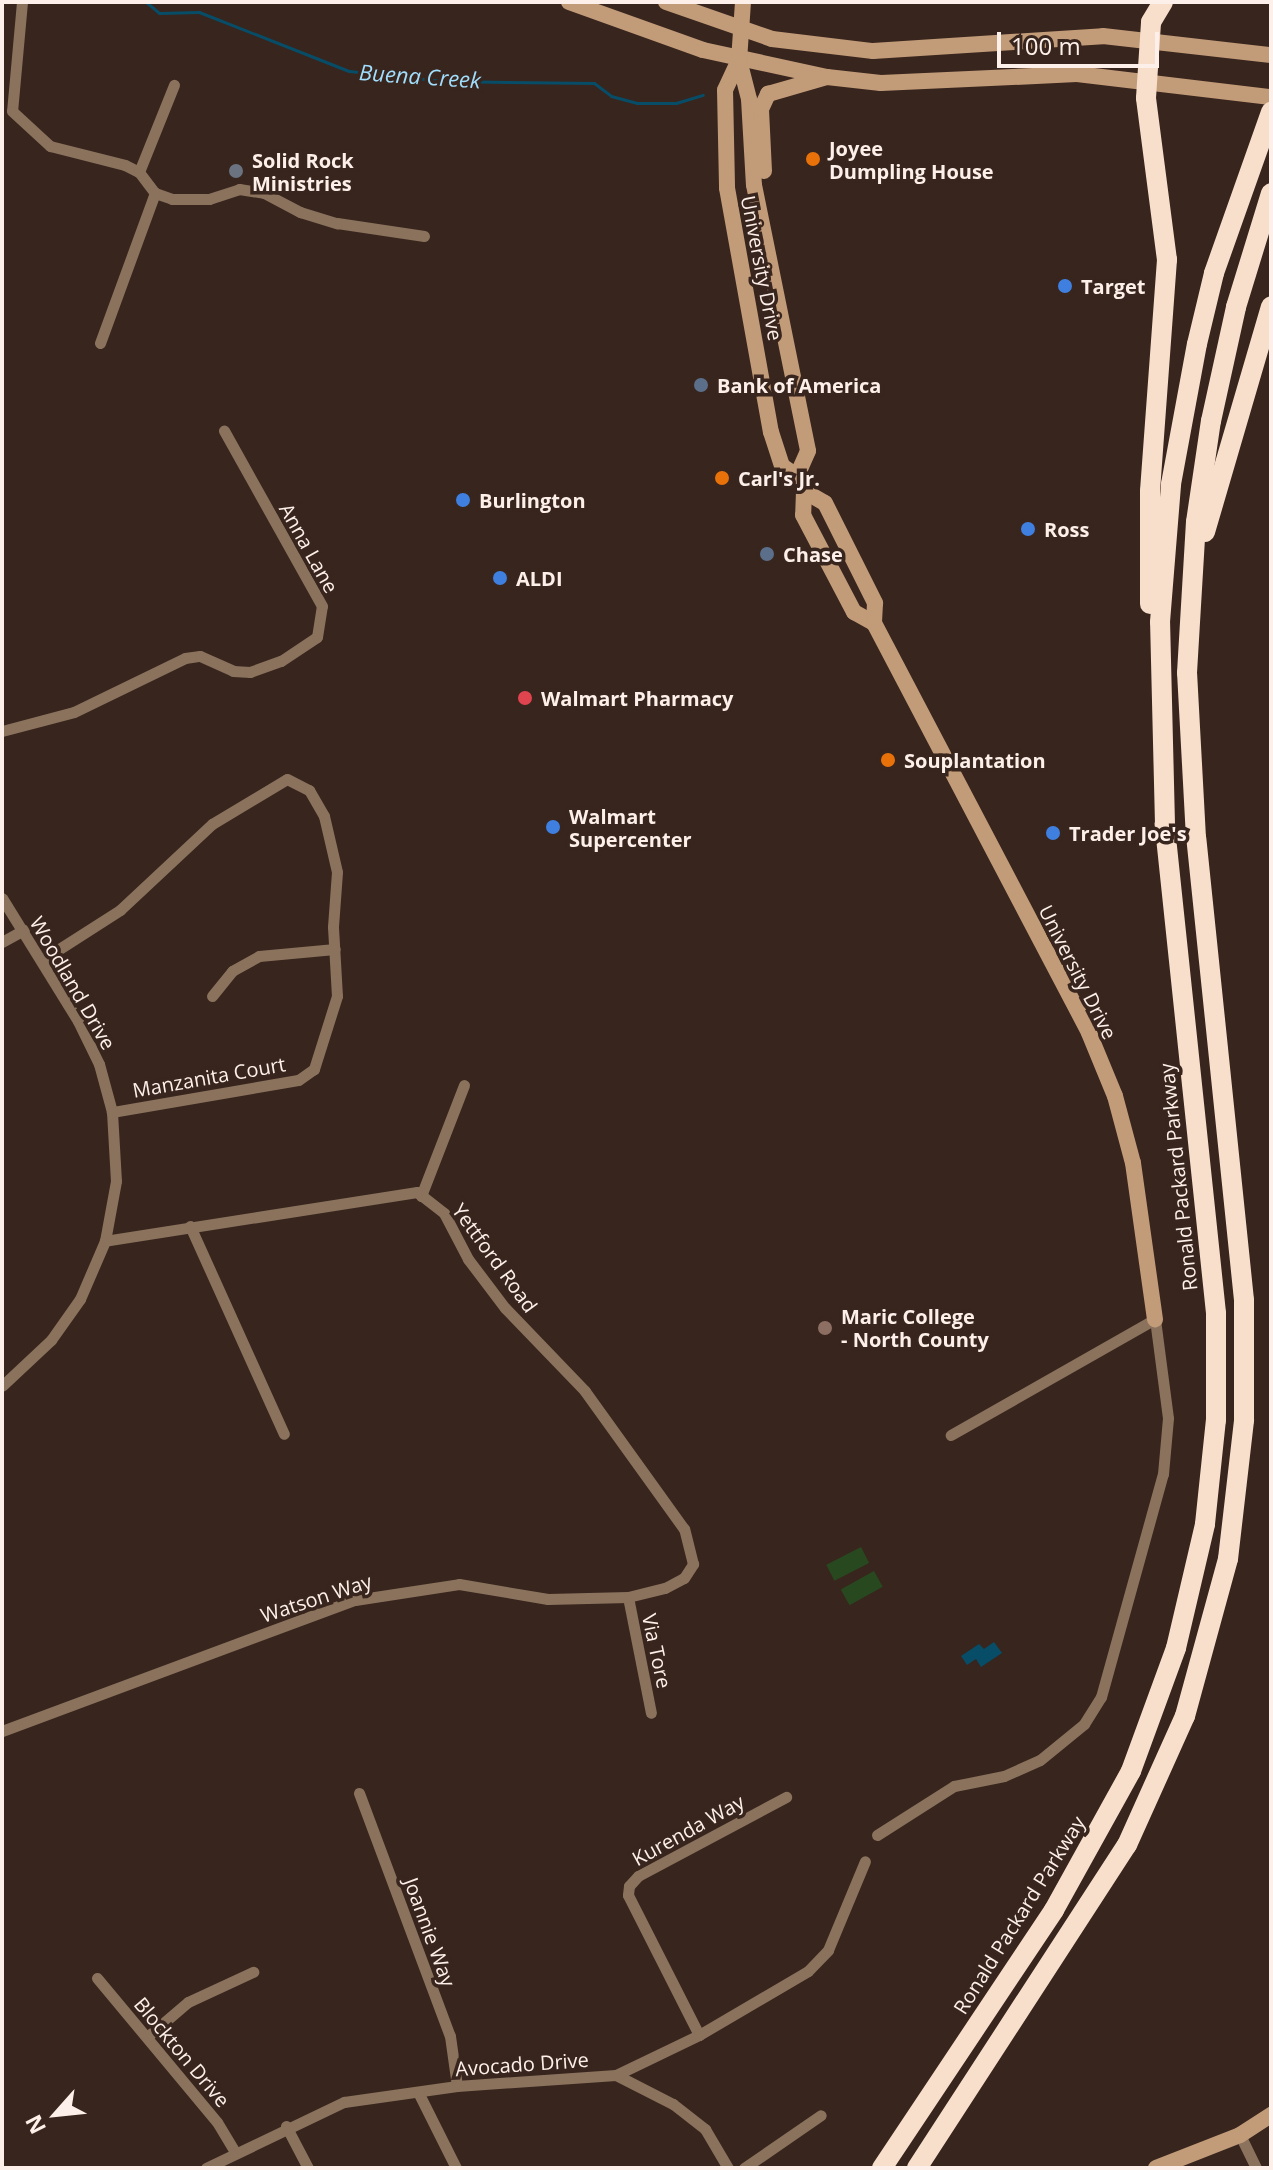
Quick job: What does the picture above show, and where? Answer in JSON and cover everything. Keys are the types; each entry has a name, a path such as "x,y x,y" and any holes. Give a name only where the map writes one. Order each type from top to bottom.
{"highway":[{"path":"1160,731 1148,578 1149,506 1167,260 1146,98 1151,22 1163,2"},
{"name":"Ronald Packard Parkway","path":"882,2168 1061,1899 1131,1771 1176,1648 1205,1524 1216,1420 1216,1313 1160,731 1163,559 1183,410 1214,273 1268,120"},
{"path":"917,2168 1127,1845 1185,1716 1228,1559 1244,1420 1244,1316 1190,769 1192,563 1220,372 1271,193"},
{"path":"1192,563 1208,524 1236,412 1271,306"}],"street":[{"path":"22,2 10,97 17,119 50,146 139,172 155,193 189,202 239,189 264,193 300,212 337,223 424,236"},
{"path":"569,2 739,60 827,77 881,83 1077,74 1271,97"},
{"path":"666,2 772,39 873,51 1103,36 1271,55"},
{"name":"University Drive","path":"743,2 739,60 749,99 758,203 808,451 801,484 803,515 854,612 874,623"},
{"name":"University Drive","path":"739,60 725,90 727,188 771,432 782,466 825,503 875,603 874,623 1089,1033 1115,1096 1133,1163 1168,1418 1163,1474 1101,1697 1084,1724 1040,1760 1004,1776 954,1786 877,1835"},
{"path":"758,203 765,174 761,109 768,94 827,77"},
{"path":"139,172 174,85"},
{"path":"100,343 155,193"},
{"name":"Anna Lane","path":"2,731 74,712 185,658 200,656 233,671 250,672 281,661 317,637 322,606 224,431"},
{"name":"Manzanita Court","path":"42,960 120,910 212,824 287,779 309,790 332,839 337,872 337,996 314,1069 298,1080 112,1112"},
{"name":"Woodland Drive","path":"2,898 42,960 92,1049 112,1112 116,1181 105,1241 69,1315 51,1340 2,1386"},
{"path":"2,942 24,930"},
{"path":"212,996 232,971 259,956 335,949"},
{"path":"105,1241 387,1195 421,1196 464,1085"},
{"name":"Yettford Road","path":"421,1196 444,1213 468,1259 515,1320 585,1391 684,1529 693,1564"},
{"path":"190,1226 284,1434"},
{"path":"951,1435 1155,1319"},
{"name":"Watson Way","path":"2,1731 355,1600 459,1584 548,1599 628,1597 665,1588 684,1578 693,1564"},
{"name":"Via Tore","path":"628,1597 651,1713"},
{"name":"Joannie Way","path":"359,1793 450,2036 457,2086"},
{"name":"Kurenda Way","path":"699,2035 628,1895 629,1886 638,1876 786,1797"},
{"name":"Avocado Drive","path":"206,2168 286,2126 344,2102 457,2086 616,2075 699,2035 798,1979 822,1954 865,1861"},
{"path":"147,2037 188,2002 253,1972"},
{"name":"Blockton Drive","path":"97,1978 217,2122 235,2152"},
{"path":"616,2075 673,2104 705,2129 728,2168"},
{"path":"418,2092 456,2168"},
{"path":"744,2168 821,2115"},
{"path":"1156,2168 1240,2135 1271,2115"},
{"path":"286,2126 308,2168"},
{"path":"1240,2135 1256,2168"}],"green space":[{"path":"861,1547 869,1563 834,1581 826,1565"},
{"path":"874,1571 883,1587 849,1605 841,1589"}],"water":[{"path":"994,1642 1002,1653 981,1667 976,1659 967,1665 961,1656 979,1644 984,1649"}],"waterway":[{"name":"Buena Creek","path":"146,2 159,13 199,12 349,71 443,81 594,83 611,96 637,103 676,103 703,95"}],"place":[{"name":"Joyee Dumpling House","path":"813,159"},
{"name":"Solid Rock Ministries","path":"236,171"},
{"name":"Target","path":"1065,286"},
{"name":"Bank of America","path":"701,385"},
{"name":"Carl's Jr.","path":"722,478"},
{"name":"Burlington","path":"463,500"},
{"name":"Ross","path":"1028,529"},
{"name":"Chase","path":"767,554"},
{"name":"ALDI","path":"500,578"},
{"name":"Walmart Pharmacy","path":"525,698"},
{"name":"Souplantation","path":"888,760"},
{"name":"Walmart Supercenter","path":"553,827"},
{"name":"Trader Joe's","path":"1053,833"},
{"name":"Maric College - North County","path":"825,1328"}]}
